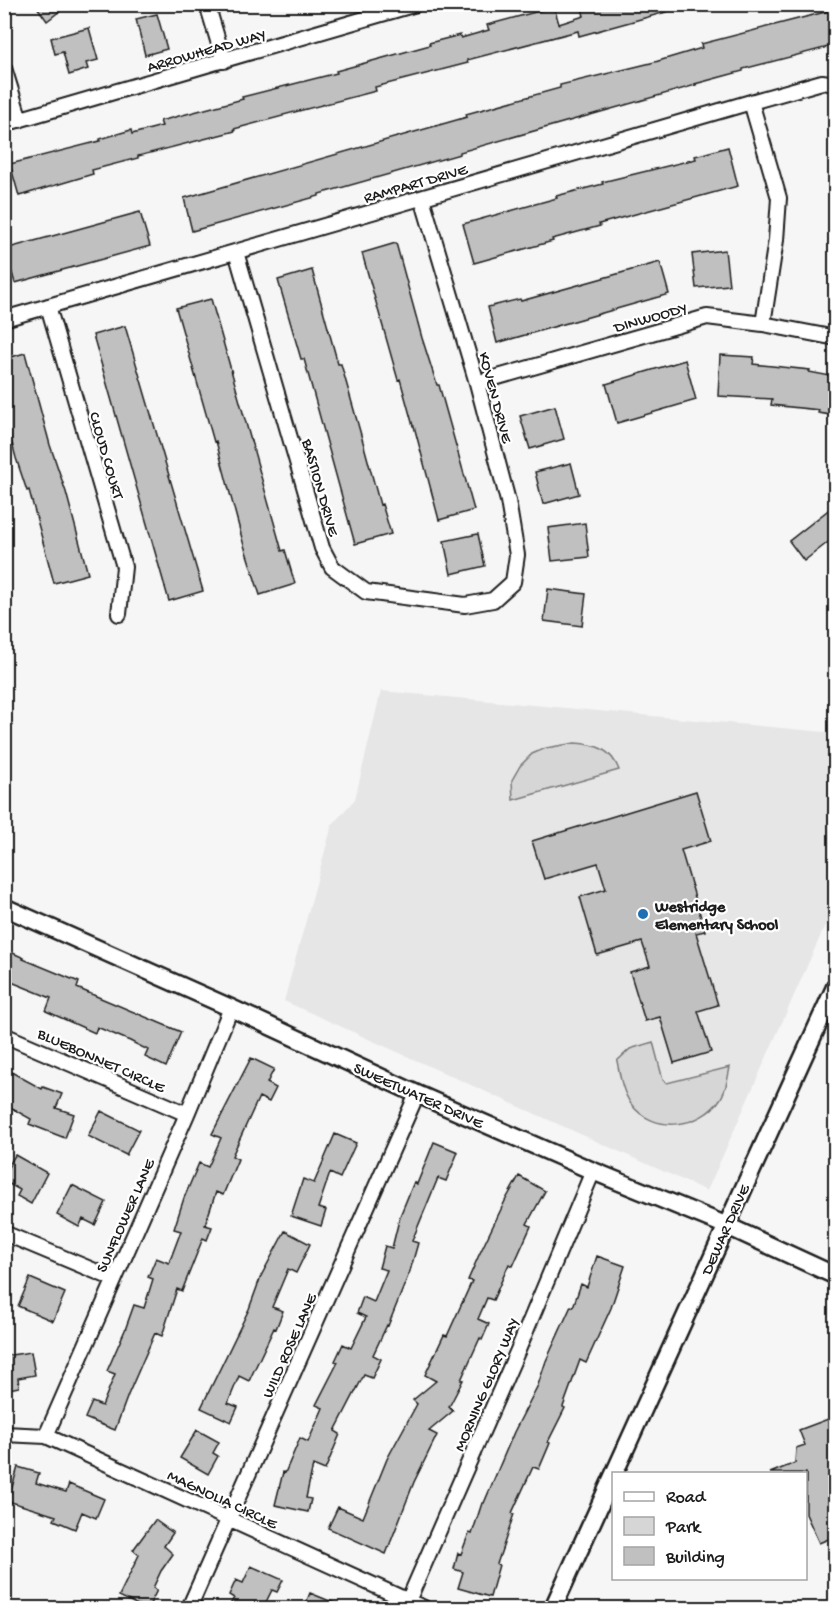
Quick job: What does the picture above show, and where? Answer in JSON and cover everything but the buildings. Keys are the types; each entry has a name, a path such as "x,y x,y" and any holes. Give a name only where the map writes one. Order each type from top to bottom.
{"street":[{"path":"207,4 224,61"},
{"name":"ARROWHEAD WAY","path":"4,124 416,4"},
{"path":"4,69 20,120"},
{"name":"RAMPART DRIVE","path":"4,319 751,102 822,82 836,84"},
{"path":"751,102 779,198 776,240 763,324"},
{"name":"KOVEN DRIVE","path":"422,198 477,383 508,501 518,555 513,582 493,600"},
{"name":"BASTION DRIVE","path":"236,252 322,548 332,567 366,592 465,605 493,600"},
{"name":"CLOUD COURT","path":"48,306 124,567 119,614"},
{"name":"DINWOODY","path":"477,383 707,317 763,324 836,338"},
{"name":"SWEETWATER DRIVE","path":"4,908 231,1008 417,1094 593,1171 725,1225 836,1276"},
{"name":"DEWAR DRIVE","path":"615,1472 725,1225 836,985"},
{"name":"SUNFLOWER LANE","path":"46,1436 231,1008"},
{"name":"BLUEBONNET CIRCLE","path":"4,1035 187,1114"},
{"name":"WILD ROSE LANE","path":"189,1608 417,1094"},
{"name":"MORNING GLORY WAY","path":"407,1605 593,1171"},
{"path":"4,1233 114,1279"},
{"name":"MAGNOLIA CIRCLE","path":"4,1434 46,1436 230,1518 407,1605 424,1608"},
{"name":"DEWAR DRIVE","path":"553,1608 612,1478"}],"shaded area":[{"path":"381,691 835,733 835,895 828,919 707,1191 284,1001 332,825 355,799"}],"green space":[{"path":"575,743 596,746 607,752 619,770 513,800 512,780 520,766 532,754 546,748"},
{"path":"653,1042 663,1080 667,1083 730,1067 723,1094 713,1108 690,1121 665,1124 641,1114 631,1104 623,1089 617,1061 630,1049"}],"place":[{"name":"Westridge Elementary School","path":"643,914"}]}
